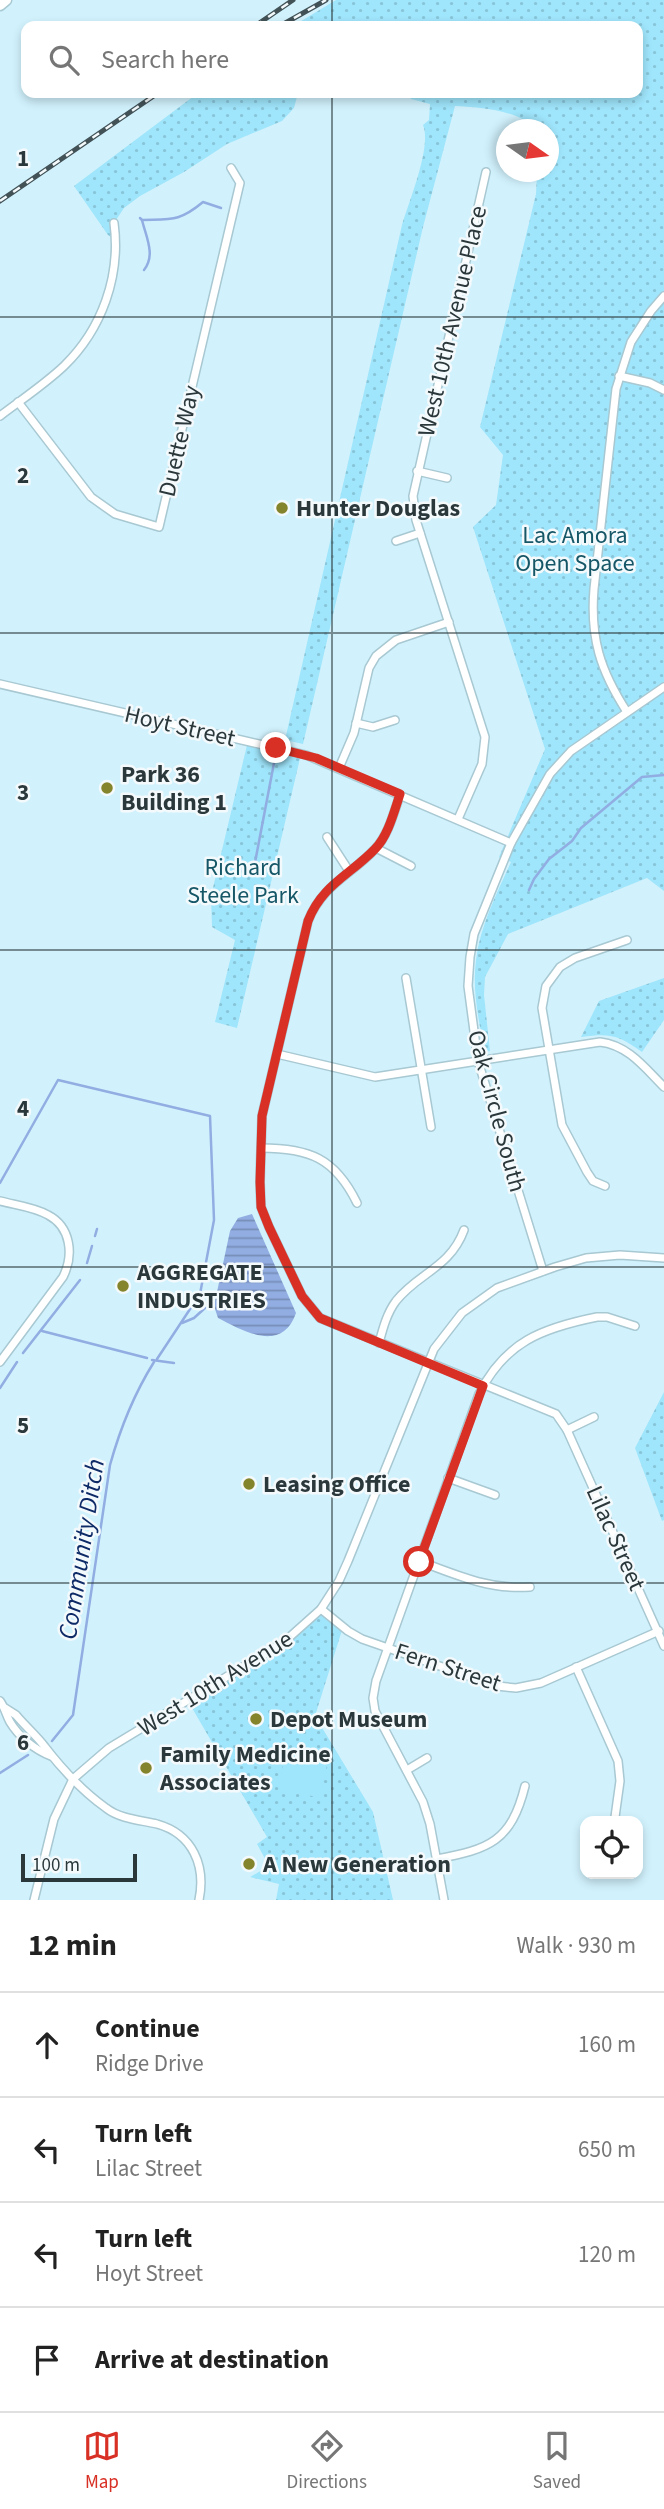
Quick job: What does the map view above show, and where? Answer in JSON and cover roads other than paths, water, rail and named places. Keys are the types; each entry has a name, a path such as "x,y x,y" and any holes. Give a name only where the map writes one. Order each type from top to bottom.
{"street":[{"path":"0,5 6,0"},
{"name":"Duette Way","path":"18,402 91,498 115,514 159,527 240,183 231,168"},
{"name":"West 10th Avenue Place","path":"458,820 482,764 486,746 420,533 413,508 413,493 486,172"},
{"path":"0,416 64,366 85,341 99,318 115,261 114,223"},
{"path":"627,712 613,691 600,661 592,613 619,376 625,354 638,328 664,296"},
{"path":"619,376 650,383 664,390"},
{"name":"West 10th Avenue Place","path":"417,471 447,478"},
{"path":"396,541 420,533"},
{"path":"339,768 351,741 369,668 379,653 396,640 449,622"},
{"name":"Hoyt Street","path":"0,684 306,755 511,843"},
{"name":"Oak Circle South","path":"543,1270 478,1061 468,986 470,957 481,913 511,843 550,774 571,751 664,687"},
{"path":"356,723 373,727 395,720"},
{"name":"Lilac Street","path":"400,794 376,848 314,905 308,921 262,1116 261,1207 302,1296 320,1318 555,1414 568,1430 664,1646"},
{"path":"327,837 349,870"},
{"path":"376,848 411,866"},
{"path":"605,1186 593,1181 566,1135 559,1115 542,1008 544,993 553,975 561,967 575,958 627,940"},
{"path":"406,978 430,1126"},
{"path":"277,1054 375,1077 594,1042 612,1044 630,1053 664,1087"},
{"path":"261,1148 286,1148 316,1156 337,1171 357,1203"},
{"path":"0,1201 49,1215 59,1223 69,1242 67,1268 0,1362"},
{"path":"379,1343 389,1312 396,1301 453,1252 464,1230"},
{"name":"West 10th Avenue","path":"34,1900 54,1819 73,1779 109,1748 277,1647 321,1609 348,1561 429,1362 446,1332 472,1304 497,1288 543,1270 597,1256 641,1255 664,1258"},
{"path":"444,1900 424,1802 379,1720 373,1703 376,1681 448,1478 489,1373 504,1355 539,1334 597,1317 607,1317 635,1326"},
{"path":"568,1430 594,1417"},
{"path":"448,1478 495,1495"},
{"path":"419,1562 483,1584 506,1588 530,1587"},
{"name":"Fern Street","path":"321,1609 353,1634 485,1683 509,1688 536,1685 659,1631"},
{"path":"576,1667 618,1761 620,1781 615,1816"},
{"path":"0,1701 5,1709 16,1716 46,1747 84,1791 114,1813 158,1825 181,1836 192,1848 200,1865 202,1877 198,1900"},
{"path":"407,1770 427,1758"},
{"path":"437,1859 472,1852 499,1837 515,1818 525,1786"}],"waterway":[{"path":"140,218 174,218 203,202 221,208"},
{"path":"142,220 150,252 144,270"},
{"path":"253,873 274,763"},
{"path":"529,890 549,859 572,841 581,828 642,777 664,775"},
{"name":"Community Ditch","path":"0,1183 58,1080 210,1116 214,1220 200,1294 157,1359"},
{"path":"95,1236 97,1229"},
{"path":"87,1263 92,1246"},
{"path":"23,1353 80,1280"},
{"path":"182,1323 194,1318 205,1308"},
{"path":"42,1331 147,1358"},
{"path":"152,1360 174,1363"},
{"path":"0,1388 17,1362"},
{"name":"Community Ditch","path":"52,1741 73,1715 110,1465 128,1412 154,1362"},
{"name":"Community Ditch","path":"0,1773 28,1755"}],"railway":[{"path":"262,21 293,0"},
{"path":"289,21 326,0"},
{"path":"0,201 151,98"}],"place":[{"name":"Hunter Douglas","path":"282,508"},
{"name":"Park 36 Building 1","path":"107,788"},
{"name":"AGGREGATE INDUSTRIES","path":"123,1286"},
{"name":"Leasing Office","path":"249,1484"},
{"name":"Depot Museum","path":"256,1719"},
{"name":"Family Medicine Associates","path":"146,1768"},
{"name":"A New Generation","path":"249,1864"}],"park label":[{"name":"Lac Amora Open Space","path":"575,549"},
{"name":"Richard Steele Park","path":"243,881"}]}
